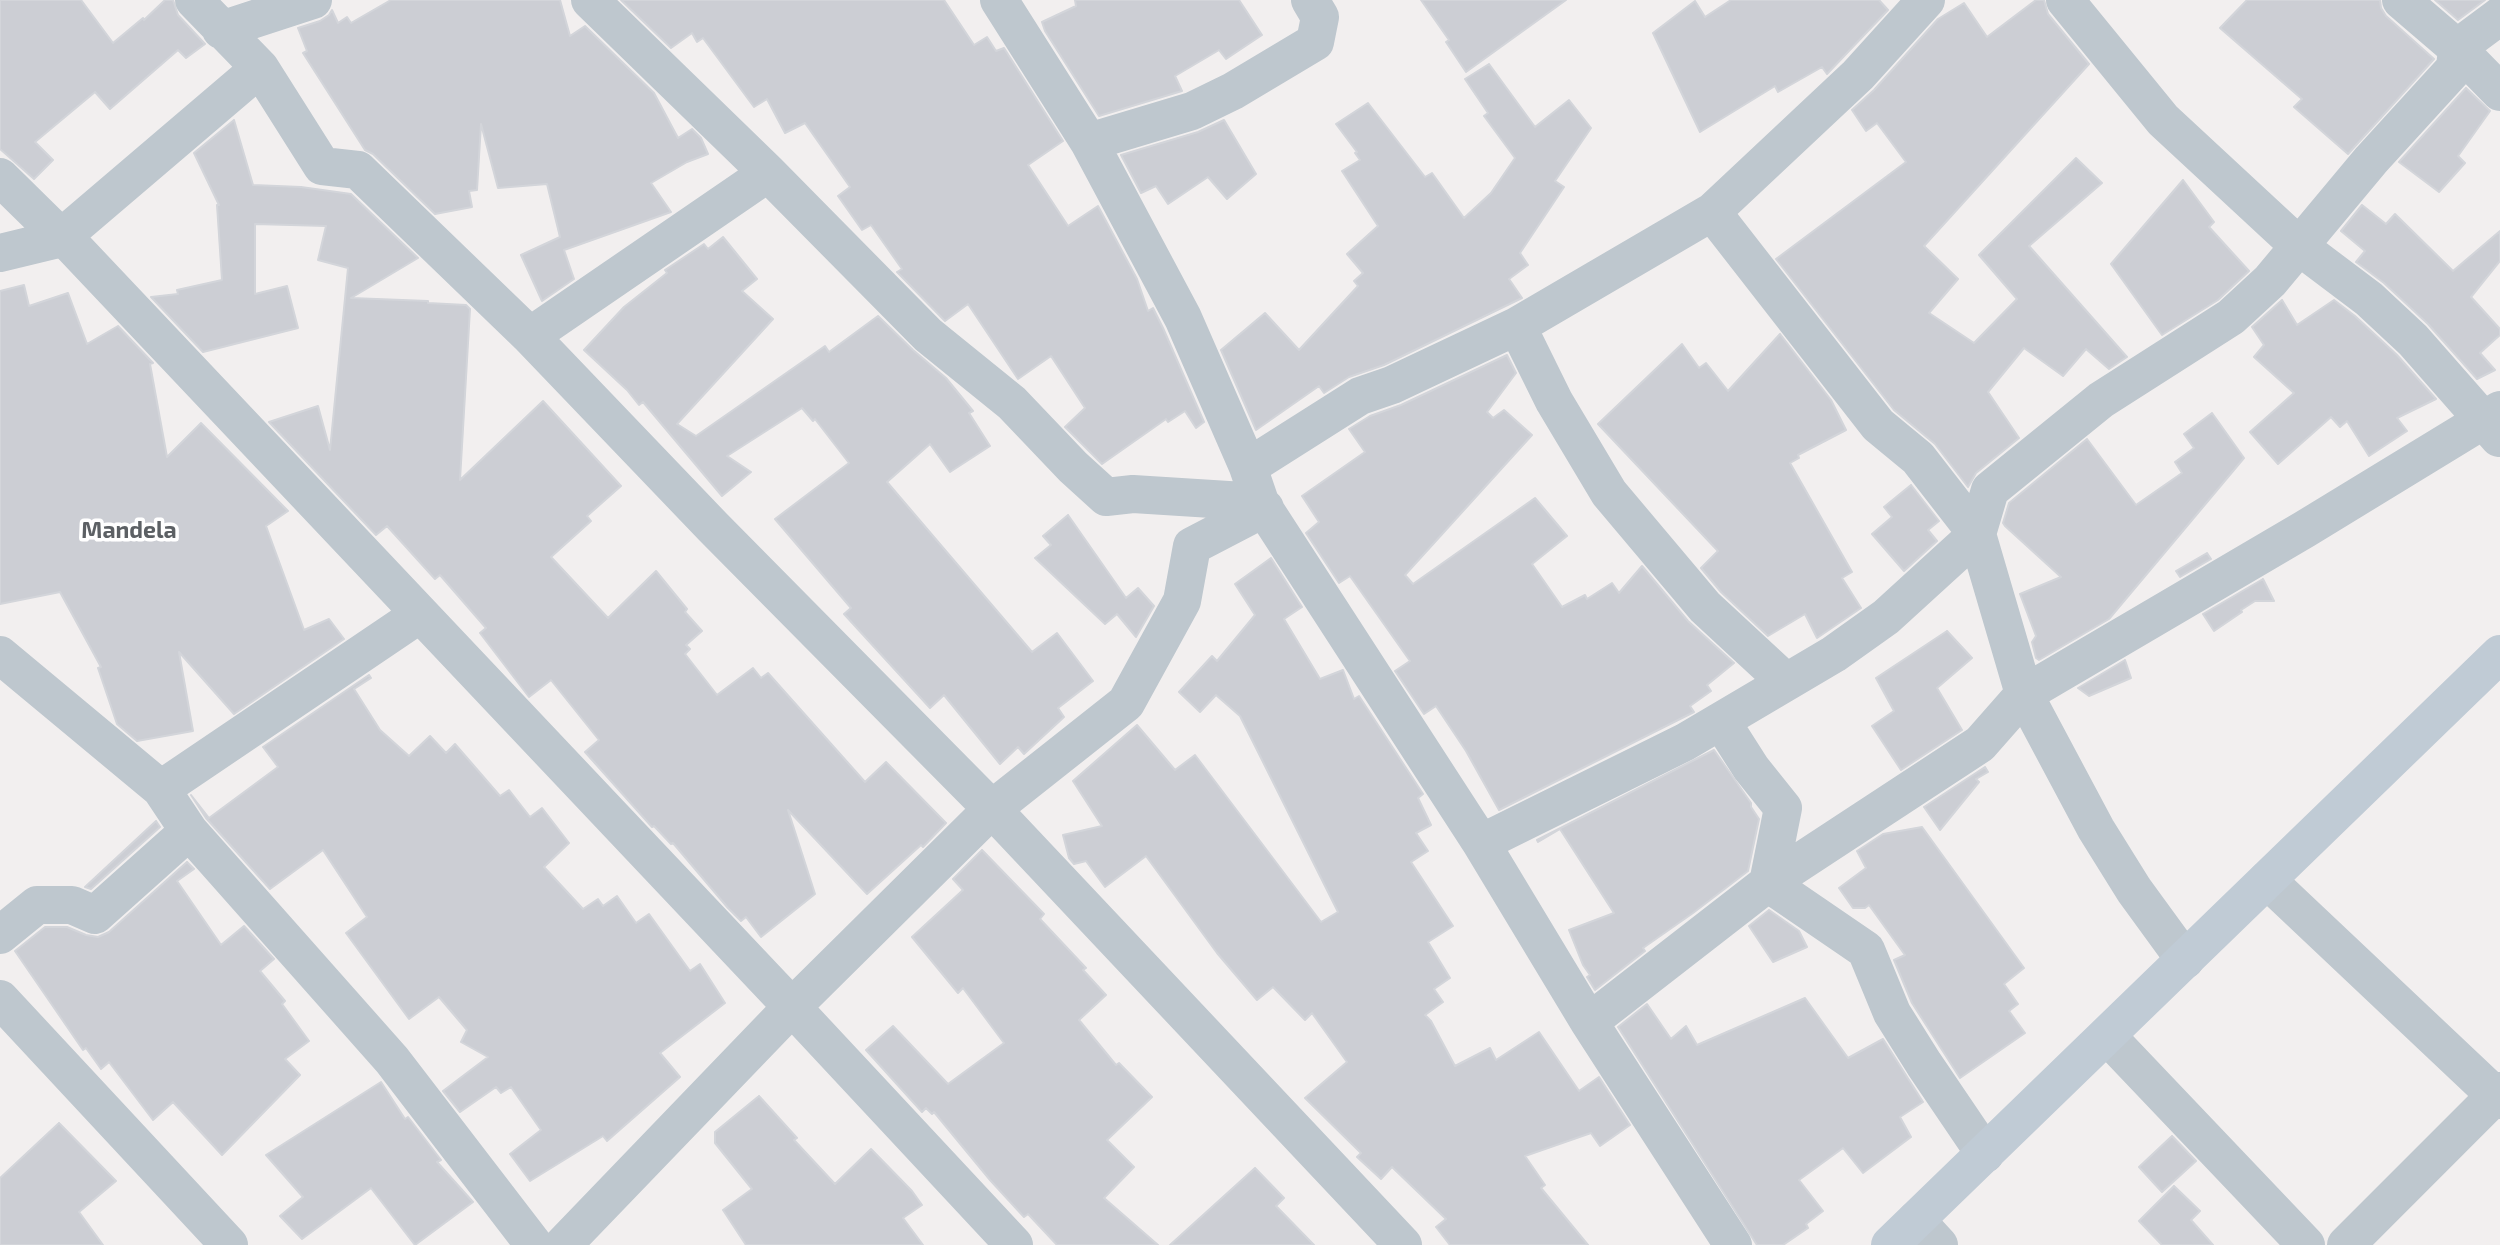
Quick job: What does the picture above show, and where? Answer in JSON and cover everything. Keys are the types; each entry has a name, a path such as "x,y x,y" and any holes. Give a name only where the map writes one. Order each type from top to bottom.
{"street":[{"path":"194,0 260,68 322,166 358,170 530,336 713,527 992,809 1403,1245"},
{"path":"221,30 313,0"},
{"path":"590,0 768,173 928,335 1012,403 1073,467 1107,497 1133,494 1257,492"},
{"path":"999,0 1088,142 1183,317 1257,492 1733,1245"},
{"path":"1088,142 1192,111 1233,91 1315,43 1320,17 1310,0"},
{"path":"563,1245 792,1006 992,809 1126,703 1182,601 1192,546 1257,492 1360,397 1517,326 1712,212 1858,75 1926,0"},
{"path":"1589,1021 1768,883 1980,744 2024,694 2305,529 2494,423 2369,299 2300,247 2164,120 2065,0"},
{"path":"2401,0 2457,48 2500,92"},
{"path":"1481,844 1685,742 1834,654 1886,617 1977,534 1990,490 2101,400 2231,317 2270,281 2371,160 2455,68 2457,48 2500,16"},
{"path":"0,253 63,237 260,68"},
{"path":"530,336 768,173"},
{"path":"0,177 63,237 421,614 1014,1245"},
{"path":"1712,212 1878,425 1919,458 1977,534 2024,694 2096,829 2134,890 2185,960"},
{"path":"1517,326 1554,401 1609,493 1705,607 1786,682"},
{"path":"161,789 421,614"},
{"path":"0,655 161,789 189,831 392,1060 534,1245"},
{"path":"1915,1236 1985,1154 2267,880 2497,662"},
{"path":"1721,721 1751,768 1783,808 1768,883"},
{"path":"0,935 37,905 72,905 95,915 189,831"},
{"path":"2267,880 2498,1096 2346,1245"},
{"path":"1768,883 1866,950 1892,1013 1985,1154"},
{"path":"0,999 229,1245"},
{"path":"2107,1036 2306,1245"}],"building":[{"path":"0,0 81,0 113,43 165,0 173,0 178,15 205,44 186,58 178,50 110,109 95,92 35,142 53,160 34,179 0,149"},
{"path":"391,0 560,0 570,36 585,26 654,93 678,138 692,129 701,138 708,154 687,162 651,183 671,212 564,250 574,279 542,301 521,255 560,237 547,184 498,188 481,124 477,190 469,191 472,207 435,214 373,154 365,150 303,53 307,51 298,28 320,21 332,10 338,23 347,17 351,23"},
{"path":"621,0 944,0 974,45 987,37 996,51 1004,48 1063,141 1028,165 1068,226 1098,206 1137,279 1148,311 1153,308 1163,328 1204,422 1196,428 1185,411 1168,422 1166,419 1102,464 1065,427 1085,408 1051,356 1018,379 968,304 945,321 897,272 902,269 871,225 862,230 838,196 850,187 805,123 785,133 767,99 754,107 703,38 697,42 692,33 671,48"},
{"path":"1075,0 1239,0 1262,35 1226,59 1219,50 1175,76 1182,91 1099,116 1045,31 1042,22 1076,6"},
{"path":"1421,0 1566,0 1466,72 1446,42 1449,40"},
{"path":"1731,0 1879,0 1888,10 1827,74 1822,67 1778,92 1775,86 1700,132 1653,33 1695,1 1705,17"},
{"path":"2036,0 2044,0 2048,14 2089,64 1924,246 1958,279 1929,313 1974,343 2017,299 1979,255 2076,158 2102,183 2029,246 2127,357 2109,369 2086,349 2063,376 2024,348 1988,392 2019,438 1976,473 1968,487 1935,444 1894,410 1776,259 1906,162 1877,123 1866,131 1852,110 1874,90 1938,19 1964,3 1987,37"},
{"path":"2247,0 2380,0 2386,16 2434,59 2348,154 2294,107 2302,99 2220,28"},
{"path":"2435,0 2485,0 2458,20"},
{"path":"1489,64 1535,127 1569,100 1591,128 1555,181 1564,187 1520,253 1528,265 1509,279 1522,298 1384,365 1349,377 1324,393 1319,386 1256,430 1221,350 1265,313 1299,350 1358,286 1354,281 1363,273 1347,254 1378,226 1342,171 1360,160 1336,124 1368,103 1425,177 1432,173 1464,218 1491,193 1515,158 1484,116 1488,113 1465,79"},
{"path":"2466,88 2490,111 2458,156 2465,163 2439,192 2399,162"},
{"path":"234,120 253,185 301,187 351,194 418,258 351,298 428,301 466,305 470,309 460,480 543,401 621,486 587,516 591,521 551,557 608,618 656,571 702,631 686,645 690,649 685,654 717,695 753,668 761,678 768,673 865,782 886,762 946,823 923,847 921,845 867,894 788,810 815,894 761,937 746,917 741,921 728,908 673,843 652,827 585,752 599,740 551,680 529,697 480,633 486,628 440,575 435,579 387,526 376,535 269,422 318,406 330,450 348,268 318,260 326,226 255,224 255,294 287,286 298,328 203,352 151,297 178,294 177,290 222,280 219,205 194,153"},
{"path":"1224,120 1256,174 1227,199 1208,177 1168,204 1156,186 1141,193 1121,155 1198,132"},
{"path":"2183,180 2214,222 2209,227 2249,271 2218,300 2162,335 2111,264"},
{"path":"2362,205 2386,224 2395,214 2453,271 2500,231 2500,261 2471,297 2500,329 2500,335 2480,353 2495,370 2477,379 2428,324 2384,283 2356,262 2365,251 2341,231"},
{"path":"723,237 757,279 742,291 773,319 677,424 696,436 825,346 829,352 878,316 946,378 973,411 969,413 990,446 950,472 930,444 887,482 1032,652 1057,633 1093,681 1058,708 1064,717 1024,754 1018,747 1000,764 944,695 930,708 844,614 851,608 775,519 849,463 815,419 813,421 802,408 727,456 751,472 722,496 643,402 639,405 627,390 584,350 624,307 667,273 665,270 704,244 708,249"},
{"path":"24,285 29,306 68,293 87,344 118,326 153,363 150,364 167,457 201,423 288,511 266,526 304,630 329,619 344,639 234,714 179,652 193,731 137,741 117,724 98,668 101,667 60,592 0,604 0,291"},
{"path":"2282,300 2297,325 2334,300 2397,355 2436,399 2397,418 2407,431 2369,456 2347,421 2340,427 2331,417 2278,464 2250,432 2294,393 2254,357 2264,345 2252,327"},
{"path":"1780,334 1831,400 1846,430 1798,455 1799,458 1790,463 1852,572 1842,578 1861,608 1817,638 1805,614 1768,636 1721,592 1701,568 1718,551 1598,424 1682,344 1699,368 1706,363 1728,391"},
{"path":"1507,355 1516,373 1487,412 1493,418 1504,410 1532,435 1405,575 1413,584 1535,498 1567,536 1532,564 1562,607 1585,595 1587,599 1612,583 1619,593 1642,566 1688,621 1734,663 1707,685 1711,691 1690,706 1694,712 1499,810 1466,751 1436,706 1424,714 1395,671 1410,661 1350,576 1339,583 1306,533 1319,522 1302,496 1365,452 1349,429 1370,416 1401,405"},
{"path":"2212,413 2244,458 2109,619 2039,660 2036,658 2032,642 2036,636 2020,594 2061,577 2005,526 2003,523 2009,503 2087,439 2136,505 2182,473 2175,462 2194,448 2184,434"},
{"path":"1911,485 1939,521 1928,530 1937,541 1904,571 1872,534 1892,517 1884,507"},
{"path":"1068,515 1126,598 1138,588 1154,606 1136,637 1117,614 1105,624 1035,558 1051,545 1043,536"},
{"path":"2207,553 2211,559 2180,577 2176,571"},
{"path":"1271,558 1302,607 1284,619 1320,679 1343,670 1354,699 1359,696 1423,794 1418,798 1431,825 1416,833 1428,851 1411,862 1453,926 1428,942 1450,978 1434,989 1443,1002 1425,1015 1431,1021 1455,1066 1490,1048 1496,1060 1539,1032 1579,1091 1599,1077 1630,1125 1600,1146 1591,1133 1525,1156 1545,1185 1541,1188 1588,1245 1450,1245 1436,1227 1446,1219 1392,1167 1381,1179 1357,1157 1361,1153 1305,1098 1347,1062 1312,1013 1305,1020 1273,987 1257,1000 1217,953 1146,856 1105,887 1086,861 1074,864 1069,858 1063,835 1102,826 1073,781 1137,725 1175,770 1195,755 1321,922 1338,912 1240,716 1216,695 1200,712 1179,692 1212,656 1217,661 1255,615 1235,584"},
{"path":"2263,579 2274,601 2255,601 2214,631 2203,614"},
{"path":"1947,631 1972,658 1937,688 1962,730 1901,770 1872,726 1894,711 1876,678"},
{"path":"2125,660 2131,678 2089,696 2078,688"},
{"path":"369,675 371,678 354,689 380,730 409,756 430,736 446,753 455,744 500,796 509,790 530,817 542,808 569,843 544,867 583,909 598,899 603,906 617,896 636,923 649,914 690,971 700,964 725,1003 660,1053 680,1077 607,1141 603,1136 530,1181 510,1154 541,1130 511,1087 501,1093 496,1087 460,1112 443,1091 488,1057 461,1042 467,1030 439,997 409,1019 346,933 367,917 323,850 270,889 206,818 191,795 209,818 278,767 263,747"},
{"path":"1714,750 1759,819 1748,871 1643,948 1645,951 1595,990 1587,977 1590,975 1583,965 1569,930 1614,913 1560,829 1538,842 1537,840"},
{"path":"1985,767 1988,772 1976,779 1979,782 1940,830 1924,807"},
{"path":"156,821 160,827 91,889 85,887"},
{"path":"1922,827 2024,968 2004,984 2018,1004 2009,1011 2025,1033 1960,1078 1912,1003 1894,960 1905,955 1869,905 1865,908 1853,908 1839,888 1866,868 1857,851 1883,834"},
{"path":"982,850 1044,914 1040,919 1086,968 1083,970 1106,995 1079,1020 1116,1065 1119,1063 1152,1097 1107,1140 1134,1167 1104,1198 1158,1245 1057,1245 1028,1214 1024,1217 934,1112 932,1114 926,1108 922,1112 866,1050 893,1026 948,1084 1004,1043 963,988 958,993 912,937 963,890 953,879"},
{"path":"187,862 194,869 177,881 221,945 244,926 274,959 260,971 285,1001 282,1004 309,1041 285,1059 300,1075 222,1155 173,1102 153,1120 109,1062 101,1069 86,1048 83,1050 15,951 45,927 67,927 98,937 109,932"},
{"path":"1769,910 1799,931 1807,947 1773,962 1749,926"},
{"path":"1805,998 1848,1058 1883,1039 1923,1102 1900,1117 1911,1137 1863,1173 1843,1148 1799,1180 1823,1211 1806,1224 1808,1228 1783,1245 1757,1245 1618,1027 1647,1004 1671,1039 1686,1026 1697,1045"},
{"path":"381,1082 405,1119 408,1117 441,1160 437,1162 473,1202 415,1245 371,1188 302,1239 280,1216 303,1197 266,1155"},
{"path":"759,1096 797,1138 794,1140 835,1184 871,1149 922,1205 903,1218 923,1245 746,1245 723,1210 752,1189 715,1143 715,1132"},
{"path":"59,1123 116,1181 79,1212 103,1245 0,1245 0,1178"},
{"path":"2172,1136 2196,1161 2162,1192 2139,1167"},
{"path":"1255,1168 1284,1198 1276,1206 1314,1245 1170,1245"},
{"path":"2174,1186 2200,1211 2191,1220 2213,1245 2162,1245 2139,1221"}],"district":[{"name":"Mandela","path":"129,530"}]}
